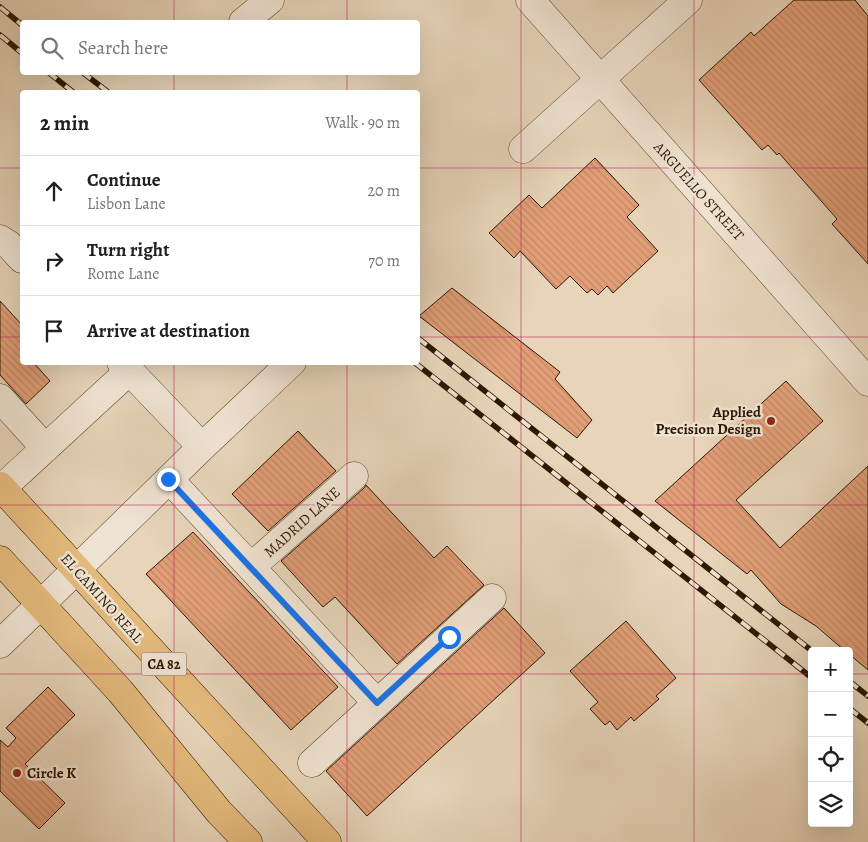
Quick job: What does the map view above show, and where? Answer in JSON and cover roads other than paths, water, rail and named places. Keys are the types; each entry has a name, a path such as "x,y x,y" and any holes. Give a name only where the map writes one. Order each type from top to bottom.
{"main road":[{"name":"EL CAMINO REAL","path":"1,487 327,842"},
{"path":"0,560 120,691 219,812 248,842"}],"street":[{"path":"245,20 270,0"},
{"name":"ARGUELLO STREET","path":"530,0 863,367"},
{"path":"523,149 688,0"},
{"path":"0,644 168,479 289,365"},
{"path":"1,487 45,448 125,366 202,447"},
{"path":"0,398 45,448"},
{"name":"MADRID LANE","path":"251,567 354,476"},
{"path":"168,479 377,703"},
{"path":"312,763 492,598"}],"railway":[{"path":"0,7 20,23"},
{"path":"0,35 20,51"},
{"path":"52,75 70,90"},
{"path":"86,75 105,90"},
{"path":"420,340 808,648"},
{"path":"418,365 808,675"},
{"path":"853,684 868,696"},
{"path":"853,711 868,723"}],"place":[{"name":"Applied Precision Design","path":"771,421"},
{"name":"Circle K","path":"17,773"}]}
